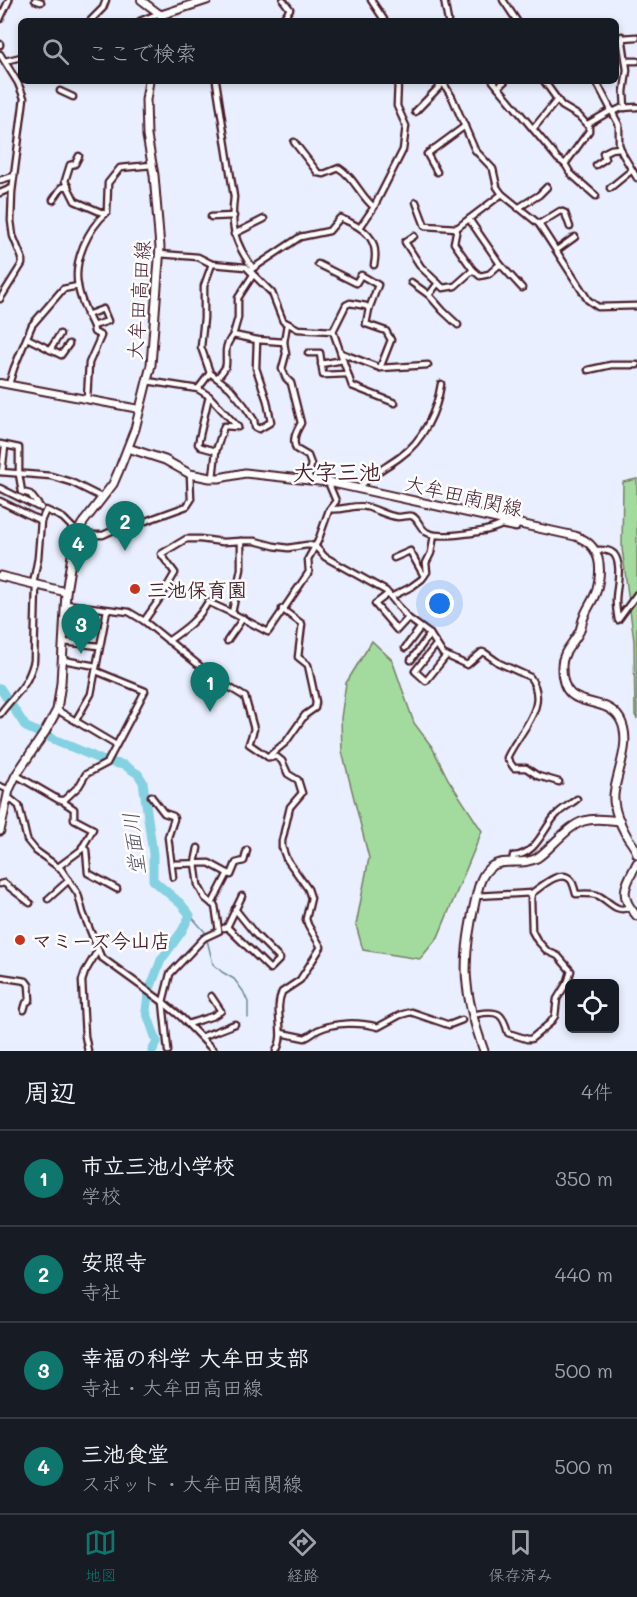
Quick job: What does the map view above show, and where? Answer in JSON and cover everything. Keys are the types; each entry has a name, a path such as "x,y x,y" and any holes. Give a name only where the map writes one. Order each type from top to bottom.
{"main road":[{"path":"141,0 161,16 203,1"},
{"name":"大牟田高田線","path":"128,448 152,365 160,254 146,119 149,84"},
{"path":"0,382 139,409"},
{"path":"0,831 8,793 16,776 57,710 63,660 66,592 77,532 113,484 128,448"},
{"name":"大牟田南関線","path":"128,448 159,458 190,474 213,478 245,473 328,482 575,536 587,541 596,550"},
{"path":"596,550 599,564 596,593 579,633 563,657 562,676 565,689 585,702 606,707 614,712 622,723 623,751 614,798 620,821 637,854"},
{"path":"0,576 66,592"},
{"path":"484,1051 470,1009 466,981 467,943 478,886 486,872 500,863 528,862 537,858 579,822 597,818 620,821"},
{"path":"637,863 624,888 629,907 637,916"}],"street":[{"path":"0,19 9,0"},
{"path":"93,18 103,8 106,0"},
{"path":"283,0 290,9 283,18"},
{"path":"370,0 383,18"},
{"path":"444,0 447,18"},
{"path":"503,0 515,18"},
{"path":"625,108 626,60 622,37 637,37"},
{"path":"0,54 18,83"},
{"path":"5,61 18,58"},
{"path":"626,60 637,61"},
{"path":"0,299 22,264 11,221 12,188 24,98 18,84"},
{"path":"216,84 234,197 234,234 237,244 253,275 272,293 283,321 298,329 333,331"},
{"path":"361,226 398,163 405,139 406,126 397,106 398,84"},
{"path":"415,112 441,84"},
{"path":"444,84 475,150 493,169 497,188 502,195 539,224 583,294 598,307 637,306"},
{"path":"496,84 558,159 565,164 571,174 596,196"},
{"path":"498,87 502,84"},
{"path":"546,84 562,106 588,123 590,131 565,164"},
{"path":"598,84 619,126 620,148 637,178"},
{"path":"60,91 73,97"},
{"path":"533,129 557,100"},
{"path":"588,123 612,111 637,107"},
{"path":"437,172 427,154 465,126"},
{"path":"294,142 318,173 324,174 339,168 350,175 357,188 374,207"},
{"path":"596,165 605,159 603,153 620,148"},
{"path":"79,156 75,164 70,165 65,181 75,201 105,214"},
{"path":"87,399 89,363 101,336 94,332 78,286 77,275 84,246 95,226 107,212 108,183 120,168 152,165"},
{"path":"610,188 632,170"},
{"path":"0,180 14,176"},
{"path":"53,200 62,187 68,186"},
{"path":"519,208 547,187"},
{"path":"0,193 12,188"},
{"path":"416,202 425,226 457,228 502,195"},
{"path":"539,224 560,211 565,213 570,227"},
{"path":"211,217 234,216"},
{"path":"251,269 300,237 314,232 329,231 340,218 361,226 377,253 374,265"},
{"path":"234,234 264,219"},
{"path":"469,219 500,264 522,288"},
{"path":"457,228 454,243 480,276 489,274 500,264"},
{"path":"414,236 405,242 421,267 443,288 455,286 473,270"},
{"path":"556,250 575,237"},
{"path":"160,254 198,257 212,264 251,269"},
{"path":"212,264 204,286 201,347 210,373 230,388 254,420 255,427 260,429 271,422 256,368 257,339"},
{"path":"318,264 356,283 361,275 378,285 366,324 386,331 391,340 381,368"},
{"path":"217,378 226,364 225,353 238,318 238,298 253,275"},
{"path":"411,282 429,295 458,325"},
{"path":"429,295 438,284"},
{"path":"9,384 32,325 63,289 78,286"},
{"path":"369,309 366,306 350,303 346,305 333,331 352,387 395,403"},
{"path":"87,315 103,309 108,321 93,326"},
{"path":"287,324 284,342 286,354 282,369 291,383 301,423 295,434 294,445 296,449 308,456 311,464 308,480"},
{"path":"50,350 60,334"},
{"path":"233,335 284,342"},
{"path":"27,338 61,356 69,344"},
{"path":"308,353 320,353 322,375 348,374"},
{"path":"341,353 381,368 428,365"},
{"path":"321,364 343,360"},
{"path":"588,370 611,365 637,365"},
{"path":"198,388 210,373"},
{"path":"147,381 198,388 209,396 238,427 224,426 216,450 213,478"},
{"path":"359,488 368,478 402,456 416,443 439,399 441,384"},
{"path":"209,396 198,444 201,447 216,450"},
{"path":"44,509 30,494 22,492 19,474 19,448 2,445 1,472 19,474 51,476 71,482 103,498"},
{"path":"0,488 63,518 77,532 86,535 103,535 125,525 143,522 183,509 191,500 190,474"},
{"path":"168,641 200,616 208,602 268,632 309,572 308,559 330,509 336,501 328,482"},
{"path":"0,501 41,521"},
{"path":"330,509 341,511 360,506 392,516 411,516 415,517 422,530 434,535 461,535 501,525 516,528 518,524"},
{"path":"0,714 12,698 24,688 34,661 34,584 44,509"},
{"path":"408,618 397,630 375,604 389,595 411,587 424,576 427,572 426,563 431,553 434,535"},
{"path":"144,621 176,573 161,554 186,539 200,538 224,542 255,541 288,548 315,546 325,557 389,595 408,618 430,634 446,656 467,665 485,652 499,663 530,677 537,696 534,715 512,745 507,758 514,768 526,768 538,776 559,782"},
{"path":"232,613 241,569 241,541"},
{"path":"596,550 608,550 616,559 618,620 637,594"},
{"path":"394,558 410,551 424,576"},
{"path":"66,604 129,612 144,621 216,679 245,697 254,729 249,744 268,757 282,761 288,774 298,780 301,785 302,793 290,807 282,847 286,858 308,890 310,905 306,919 321,947 300,980 282,992 278,1010 280,1045 276,1051"},
{"path":"76,720 91,694 107,609"},
{"path":"268,757 286,742 304,715 315,708 316,702 308,666 298,657 302,624 282,609"},
{"path":"227,641 243,618"},
{"path":"405,648 420,628"},
{"path":"411,660 430,634"},
{"path":"64,642 99,646"},
{"path":"436,645 415,671 426,681 446,656"},
{"path":"16,776 58,800 64,800 79,786 86,774 108,761 145,691 96,669 63,660"},
{"path":"57,710 116,745"},
{"path":"0,786 19,806 27,840 36,851 58,867 78,894 101,957 163,1002 214,1051"},
{"path":"151,796 164,813 173,816 174,819 168,837 173,877"},
{"path":"512,863 513,856 520,856 532,848 557,814 577,799"},
{"path":"58,867 82,847 93,829 74,819 74,809 64,800"},
{"path":"82,847 86,850 88,873 117,889"},
{"path":"198,848 195,863 201,892 214,906 219,930"},
{"path":"172,864 209,862 231,875 236,863 244,861 248,850"},
{"path":"212,904 228,873"},
{"path":"476,896 532,893 554,879 565,877 571,880 576,894 597,896 618,910 629,907"},
{"path":"48,899 69,880"},
{"path":"0,884 4,883 30,903"},
{"path":"477,1014 493,1012 499,1014 504,1018 508,1033 527,1039 531,1039 555,1016 557,999 571,971 558,956 547,951 532,932 532,893"},
{"path":"168,1051 163,1002 170,974 206,937 227,927 242,896"},
{"path":"227,927 270,969 280,959 255,934 236,909"},
{"path":"88,1051 82,981 98,950"},
{"path":"0,977 26,981 29,986 30,1000 26,1003 24,1010"},
{"path":"188,1024 221,1011 211,996"},
{"path":"281,1033 305,1038 324,1028 343,1025 367,1024 378,1027 400,1015 411,1012 449,1025 462,1020"},
{"path":"201,1037 235,1024"}],"green space":[{"path":"637,479 637,719 635,715 634,641 622,548 623,482"},
{"path":"372,641 392,660 414,723 432,747 448,779 482,831 438,937 420,959 363,950 356,925 369,858 342,751 341,718 346,683"}],"waterway":[{"path":"440,84 451,101 475,156 483,162"},
{"path":"492,176 498,194"},
{"path":"501,198 528,218"},
{"path":"532,221 576,286"},
{"name":"堂面川","path":"0,688 26,727 104,761 124,765 138,774 143,782 153,854 153,880 181,904 190,915 182,931 161,960 148,994 146,1011 157,1042 152,1051"},
{"path":"190,915 205,932 213,964 234,979 243,991 248,1002 248,1018"}],"place":[{"name":"安照寺","path":"125,551"},
{"name":"三池食堂","path":"78,573"},
{"name":"三池保育園","path":"135,589"},
{"name":"幸福の科学 大牟田支部","path":"81,654"},
{"name":"市立三池小学校","path":"210,712"},
{"name":"マミーズ今山店","path":"20,940"}],"district":[{"name":"大字三池","path":"337,471"}]}
